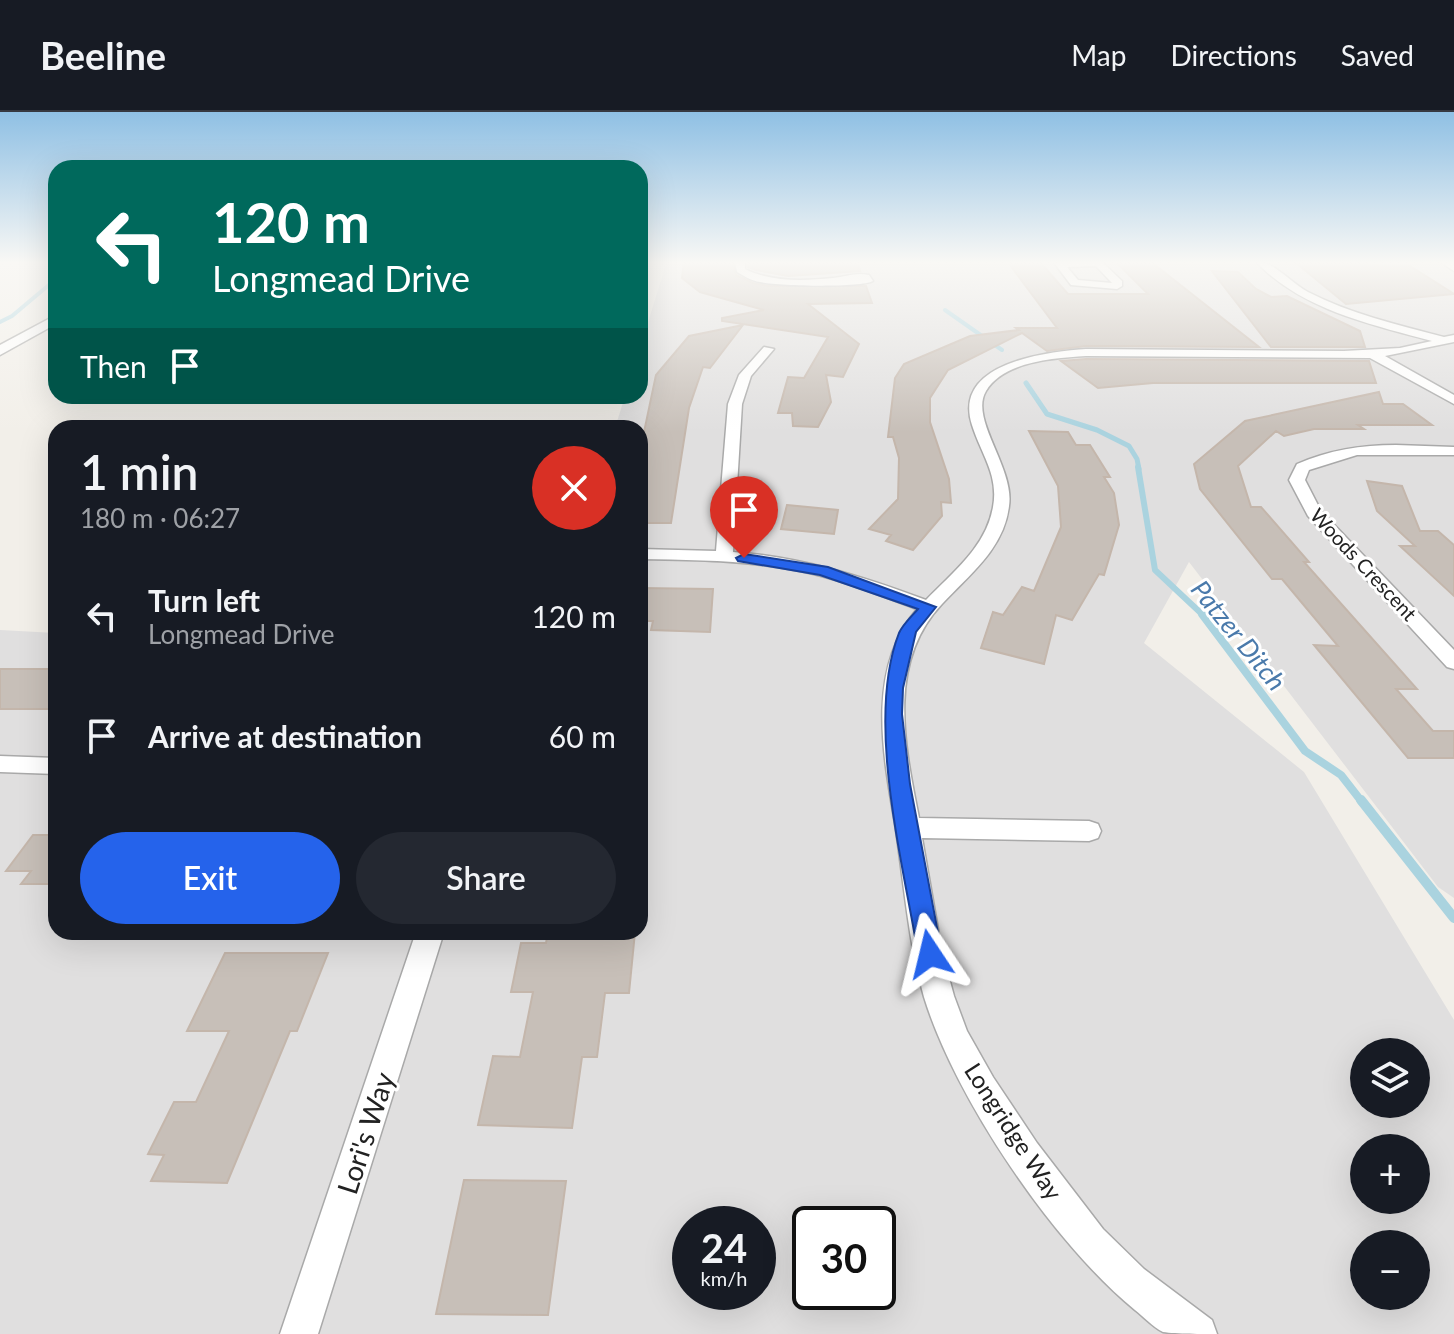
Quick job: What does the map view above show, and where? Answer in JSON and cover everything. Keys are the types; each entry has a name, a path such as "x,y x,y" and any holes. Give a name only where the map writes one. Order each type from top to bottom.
{"street":[{"path":"1377,318 1450,340"},
{"path":"0,351 48,324"},
{"name":"Longridge Way","path":"1198,1334 1170,1315 1094,1248 983,1092 945,1016 930,954 897,756 894,688 908,631 983,550 1000,517 1003,495 1000,474 976,422 975,401 985,384 1008,369 1036,360 1087,353 1372,354 1450,340"},
{"path":"724,555 735,404 745,375 768,349"},
{"path":"1372,354 1454,400"},
{"name":"Woods Crescent","path":"1454,451 1342,452 1319,458 1302,467 1297,480 1314,513 1454,662"},
{"path":"648,554 724,555 823,571 928,607"},
{"path":"0,764 48,766"},
{"path":"908,828 1089,831"},
{"name":"Lori's Way","path":"299,1334 427,940"}],"shaded area":[{"path":"649,318 1454,318 1454,898 1438,887 1189,562 1144,643 1304,772 1454,1020 1454,1334 0,1334 0,630 48,633 48,940 648,940 648,420 618,420 622,404 648,404"}],"building":[{"path":"722,318 826,318 859,344 843,377 826,375 831,402 818,427 793,426 792,413 778,413 788,377 804,378 828,337 722,321"},
{"path":"1050,318 1222,318 1259,347 1086,346 1047,351 1022,333 948,370 930,398 930,422 949,479 951,503 941,502 942,516 913,550 886,541 891,535 869,529 898,499 899,458 893,437 888,437 895,378 904,364 970,336 1019,330 1016,328 1057,328"},
{"path":"1249,318 1333,318 1360,331 1365,347 1271,347"},
{"path":"743,325 710,368 703,367 689,408 671,523 648,523 647,420 656,375 689,336"},
{"path":"1061,361 1369,361 1376,383 1153,383 1098,388"},
{"path":"1379,392 1383,404 1403,404 1432,425 1358,425 1364,429 1314,429 1284,436 1276,431 1238,466 1251,507 1261,507 1309,562 1304,562 1417,689 1396,689 1433,731 1454,731 1454,758 1408,758 1314,645 1338,646 1282,579 1272,579 1200,489 1194,464 1245,421"},
{"path":"1029,431 1068,432 1076,445 1090,445 1110,477 1104,477 1114,493 1119,525 1104,575 1099,574 1072,620 1056,615 1044,664 981,648 993,612 1003,615 1022,587 1034,591 1061,527 1058,486"},
{"path":"1367,481 1402,486 1420,531 1438,531 1454,545 1454,596 1400,546 1415,546 1377,511"},
{"path":"787,505 838,510 834,534 781,529"},
{"path":"648,588 713,589 710,632 651,630 653,621 648,621"},
{"path":"0,669 48,669 48,709 0,709"},
{"path":"33,835 48,835 48,884 21,884 31,871 6,871"},
{"path":"547,940 634,940 629,993 605,993 597,1057 582,1057 572,1128 478,1125 493,1056 520,1057 533,992 511,992 521,943 546,943"},
{"path":"225,953 328,953 297,1031 290,1031 227,1183 151,1181 164,1155 148,1154 174,1102 196,1102 229,1031 187,1031"},
{"path":"464,1180 566,1181 548,1315 436,1314"}],"waterway":[{"path":"0,322 8,318"},
{"name":"Patzer Ditch","path":"956,318 1002,350"},
{"name":"Patzer Ditch","path":"1026,383 1047,414 1097,430 1129,446 1139,469"},
{"name":"Patzer Ditch","path":"1138,467 1155,570 1202,614"},
{"name":"Patzer Ditch","path":"1202,614 1305,751 1341,775 1362,802"},
{"name":"Patzer Ditch","path":"1361,800 1454,918"}],"route":[{"path":"744,558 823,571 928,607 908,631 894,688 893,714 900,784 930,954"}]}
